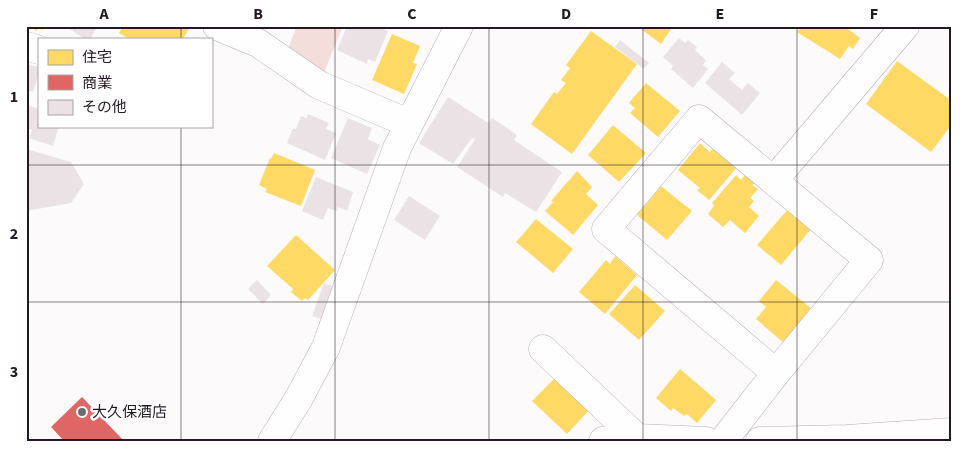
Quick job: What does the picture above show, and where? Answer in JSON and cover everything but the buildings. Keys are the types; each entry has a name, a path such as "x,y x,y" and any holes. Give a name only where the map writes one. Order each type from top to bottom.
{"street":[{"path":"217,26 258,43 319,85 408,123"},
{"path":"272,441 299,398 326,346 397,148 408,123 459,26"},
{"path":"774,180 904,26"},
{"path":"26,46 38,50"},
{"path":"723,441 776,372 869,260 699,119 606,229 776,372"},
{"path":"543,349 637,438"},
{"path":"760,441 847,440 952,432"},
{"path":"603,441 637,438 706,441"}],"shaded area":[{"path":"297,26 343,26 323,75 288,48"}],"place":[{"name":"大久保酒店","path":"82,412"}]}
